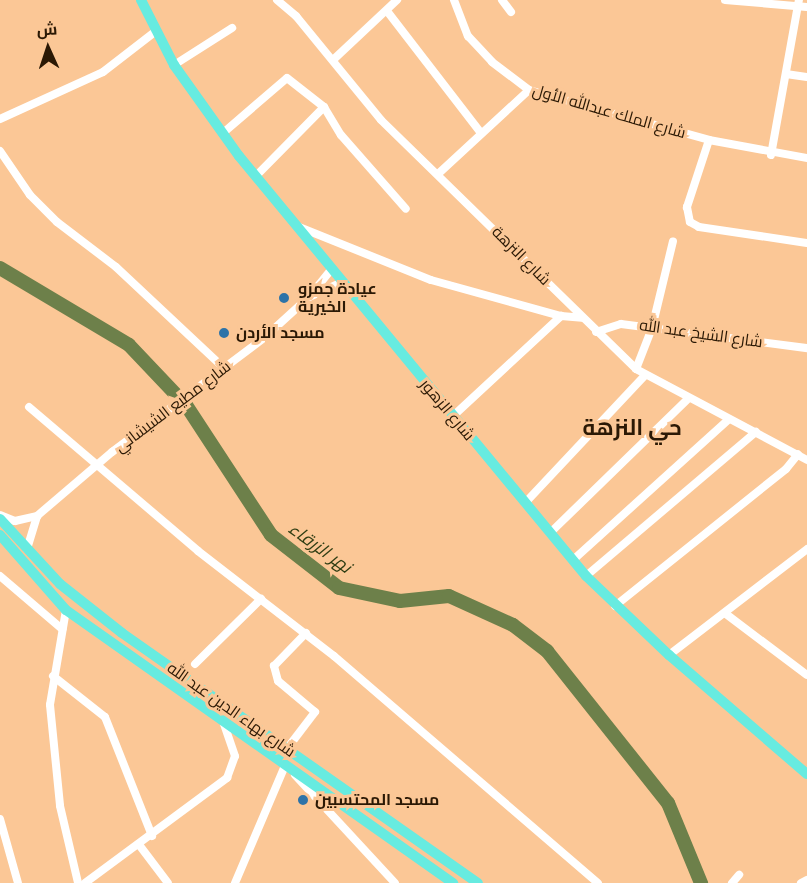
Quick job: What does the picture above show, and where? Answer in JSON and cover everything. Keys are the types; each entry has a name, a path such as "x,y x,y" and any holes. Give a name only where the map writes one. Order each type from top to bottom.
{"main road":[{"name":"شارع الزهور","path":"141,0 174,65 256,176 452,417 586,576 669,655 807,774"},
{"name":"شارع بهاء الدين عبد الله","path":"0,517 60,584 137,644 478,883"},
{"name":"شارع بهاء الدين عبد الله","path":"0,535 66,610 224,724 453,883"},
{"path":"127,655 137,644"}],"street":[{"name":"شارع النزهة","path":"277,0 296,16 381,120 636,369 688,399 807,460"},
{"path":"288,0 296,16"},
{"path":"333,60 397,0"},
{"name":"شارع الملك عبدالله الأول","path":"454,0 468,36 492,62 529,90 709,140 771,155 807,158"},
{"path":"502,0 511,12"},
{"path":"724,0 801,4 771,155"},
{"path":"387,11 481,133"},
{"path":"174,65 232,28"},
{"path":"0,119 103,72 156,31"},
{"path":"786,74 807,77"},
{"path":"223,133 285,78 324,107 341,135 406,209"},
{"path":"438,174 529,90"},
{"path":"256,176 324,107"},
{"path":"709,140 686,210 690,222 699,227 807,243"},
{"path":"0,151 30,195 57,222 116,267 222,371"},
{"path":"299,227 399,269 561,316 582,318"},
{"path":"636,369 652,328 673,241"},
{"name":"شارع مطيع الشيشاني","path":"37,516 99,463 222,371 309,297 331,270"},
{"name":"شارع مطيع الشيشاني","path":"309,297 341,282"},
{"path":"452,417 561,316"},
{"name":"شارع الشيخ عبد الله","path":"596,332 614,324 807,348"},
{"path":"525,503 645,375"},
{"path":"550,533 688,399"},
{"path":"29,407 99,463 151,512 306,633 556,843 598,883"},
{"path":"573,560 729,419"},
{"path":"586,576 756,432"},
{"path":"615,606 786,469 798,454"},
{"path":"0,517 15,521 37,516 27,549"},
{"path":"669,655 726,614 807,549"},
{"path":"0,576 62,629"},
{"path":"195,664 261,599"},
{"path":"66,610 53,676 50,705 60,806 78,883"},
{"path":"726,614 807,675"},
{"path":"286,750 315,712 278,681 274,666 306,633"},
{"path":"53,676 105,717 152,836"},
{"path":"85,883 140,846 230,773 235,756 224,724"},
{"path":"235,883 287,767 396,883"},
{"path":"0,819 18,883"},
{"path":"140,846 168,883"},
{"path":"732,883 739,875"},
{"path":"801,883 807,880"}],"waterway":[{"name":"نهر الزرقاء","path":"0,268 129,345 186,405 271,535 339,588 400,601 449,596 513,625 547,651 668,803 701,883"}],"place":[{"name":"عيادة جمزو الخيرية","path":"284,298"},
{"name":"مسجد الأردن","path":"224,333"},
{"name":"مسجد المحتسبين","path":"303,800"}],"district":[{"name":"حي النزهة","path":"632,428"}]}
